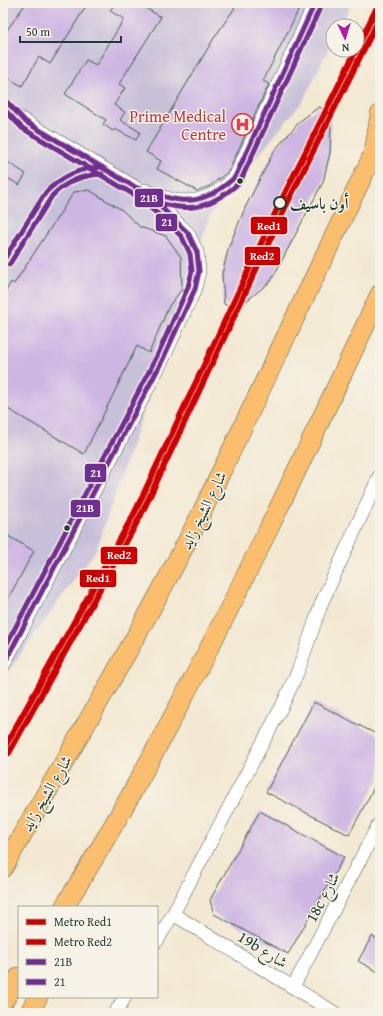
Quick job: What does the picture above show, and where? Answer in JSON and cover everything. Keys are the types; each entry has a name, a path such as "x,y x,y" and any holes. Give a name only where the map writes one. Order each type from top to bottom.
{"highway":[{"name":"شارع الشيخ زايد","path":"3,868 142,626 201,514 377,146 380,114"},
{"path":"65,906 90,867 154,753 233,602 380,294"},
{"path":"77,906 90,867"},
{"path":"3,1002 18,979"},
{"path":"29,1013 37,998"}],"street":[{"path":"135,187 171,199 191,201 211,196 235,177 315,3"},
{"path":"3,98 26,122"},
{"path":"3,108 135,187 163,209 188,233 197,252 199,271 195,289 160,365 3,666"},
{"path":"158,939 173,914 283,704 298,671 322,602 380,475"},
{"name":"18c شارع","path":"293,987 380,822"},
{"name":"19b شارع","path":"173,914 336,1013"},
{"path":"115,1013 123,998"}],"shaded area":[{"path":"3,3 352,3 344,18 325,18 325,56 303,101 211,213 96,550 3,678"}],"building":[{"path":"26,3 88,3 50,64 39,57 22,86 3,75 3,36"},
{"path":"115,3 137,3 161,17 119,84 125,88 114,105 125,112 120,120 140,132 136,140 115,129 113,131 103,124 106,120 65,94 86,60 96,65 124,19 110,11"},
{"path":"238,3 302,3 263,81 269,84 228,172 210,186 197,191 157,169 161,161 146,152 214,38"},
{"name":"أون باسيف","path":"319,107 326,110 331,124 330,153 323,182 271,281 244,303 230,307 224,304 222,274 229,246 246,206 274,151 300,121"},
{"path":"3,159 26,174 19,185 3,175"},
{"path":"89,190 122,210 140,227 166,236 181,257 182,289 169,306 149,353 137,346 84,454 3,406 3,296 11,282 14,284 74,192"},
{"path":"3,533 34,551 3,608"},
{"path":"314,702 380,736 380,776 349,835 266,792"},
{"path":"260,811 344,857 288,954 214,914 210,900"},
{"path":"372,936 380,941 380,973 358,961"}],"metro line":[{"name":"Red1","path":"365,32 379,3"},
{"name":"Red2","path":"365,47 380,17"},
{"name":"Red1","path":"3,750 135,512 279,205 352,58"},
{"name":"Red2","path":"9,753 141,515 285,208 360,58"}],"transit line":[{"name":"21B","path":"135,187 164,197 188,200 199,199 222,188 235,177 315,3"},
{"name":"21","path":"133,194 164,204 189,208 201,206 213,201 226,194 240,182 321,6"},
{"name":"21B","path":"3,98 26,122 135,187 163,209 188,233 197,252 199,271 195,289 163,359 3,666"},
{"name":"21","path":"3,108 22,128 131,193 158,214 182,237 190,254 192,271 188,287 157,356 3,651"},
{"name":"21B","path":"3,261 46,192 52,186 58,181 78,171 102,167"},
{"name":"21","path":"9,265 52,196 57,191 63,186 81,177 102,174"}],"place":[{"name":"Prime Medical Centre","path":"242,125"},
{"name":"أون باسيف","path":"280,203"}]}
